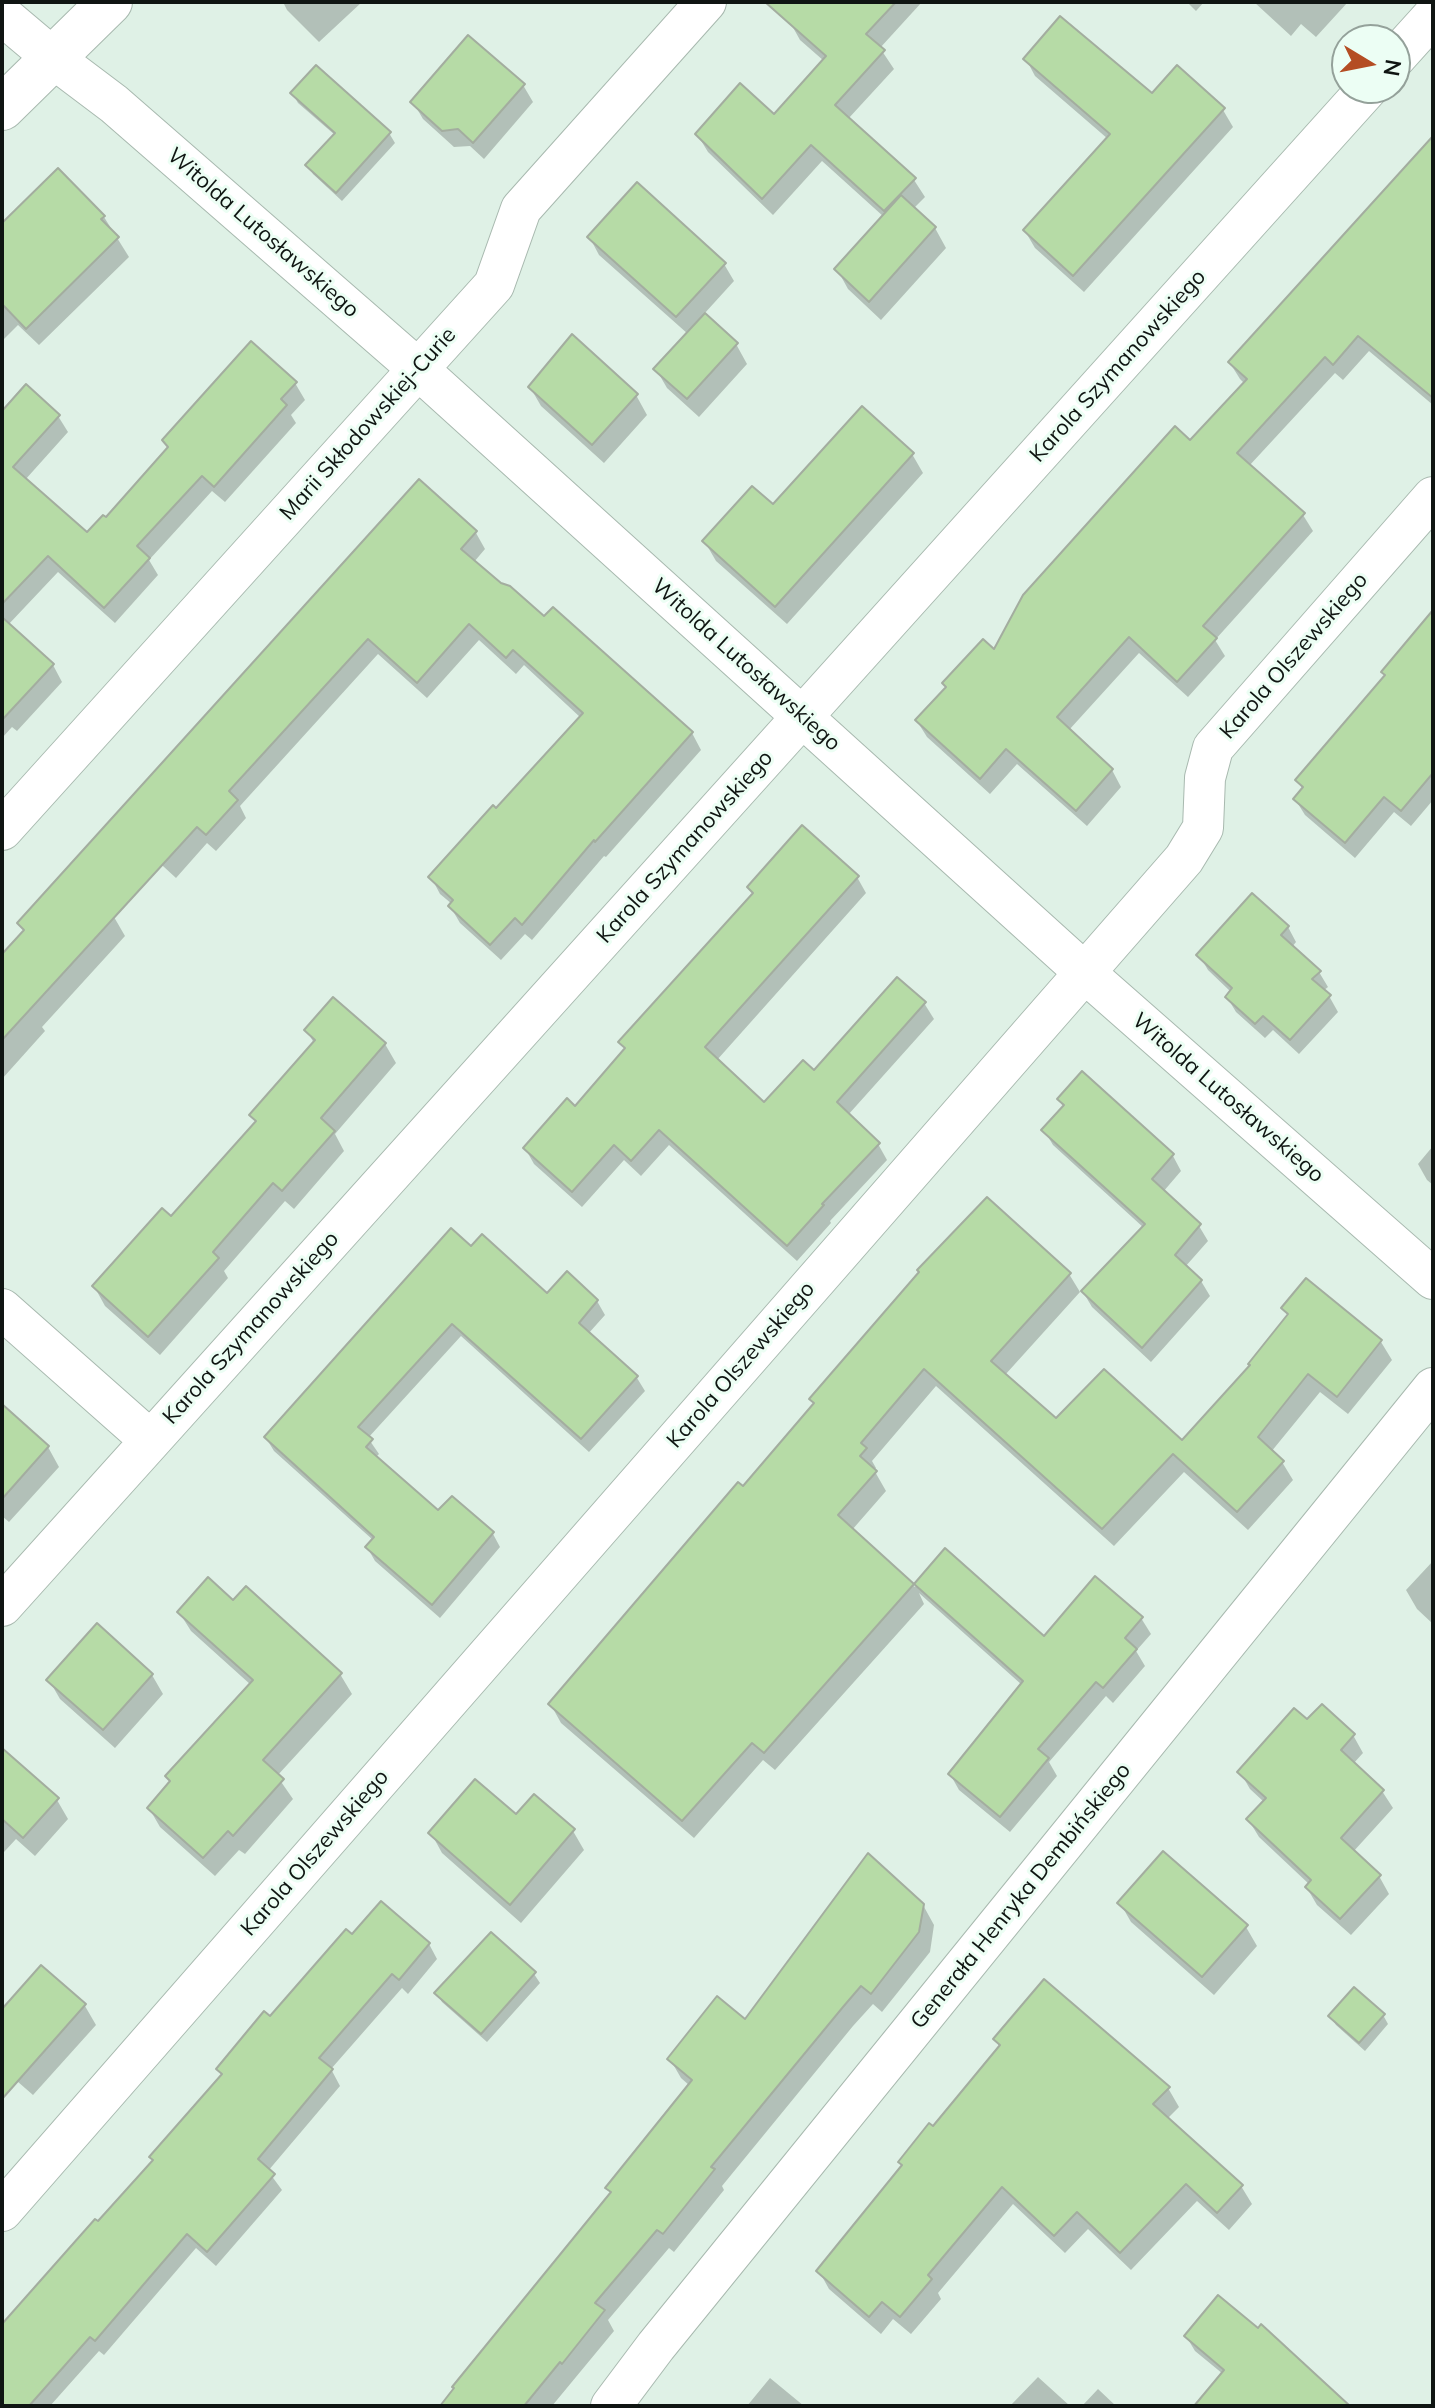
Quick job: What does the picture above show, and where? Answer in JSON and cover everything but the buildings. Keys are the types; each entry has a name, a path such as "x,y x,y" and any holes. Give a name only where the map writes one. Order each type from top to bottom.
{"street":[{"path":"2,108 110,2"},
{"name":"Marii Skłodowskiej-Curie","path":"2,830 494,285 521,209 706,2"},
{"name":"Witolda Lutosławskiego","path":"2,15 114,104 418,369 1084,972 1433,1279"},
{"path":"1411,40 1433,16"},
{"name":"Karola Szymanowskiego","path":"2,1606 1354,104"},
{"name":"Karola Olszewskiego","path":"2,2211 1184,859 1203,828 1205,778 1213,748 1433,497"},
{"path":"2,1309 150,1440"},
{"name":"Generała Henryka Dembińskiego","path":"611,2406 656,2346 1433,1388"}]}
